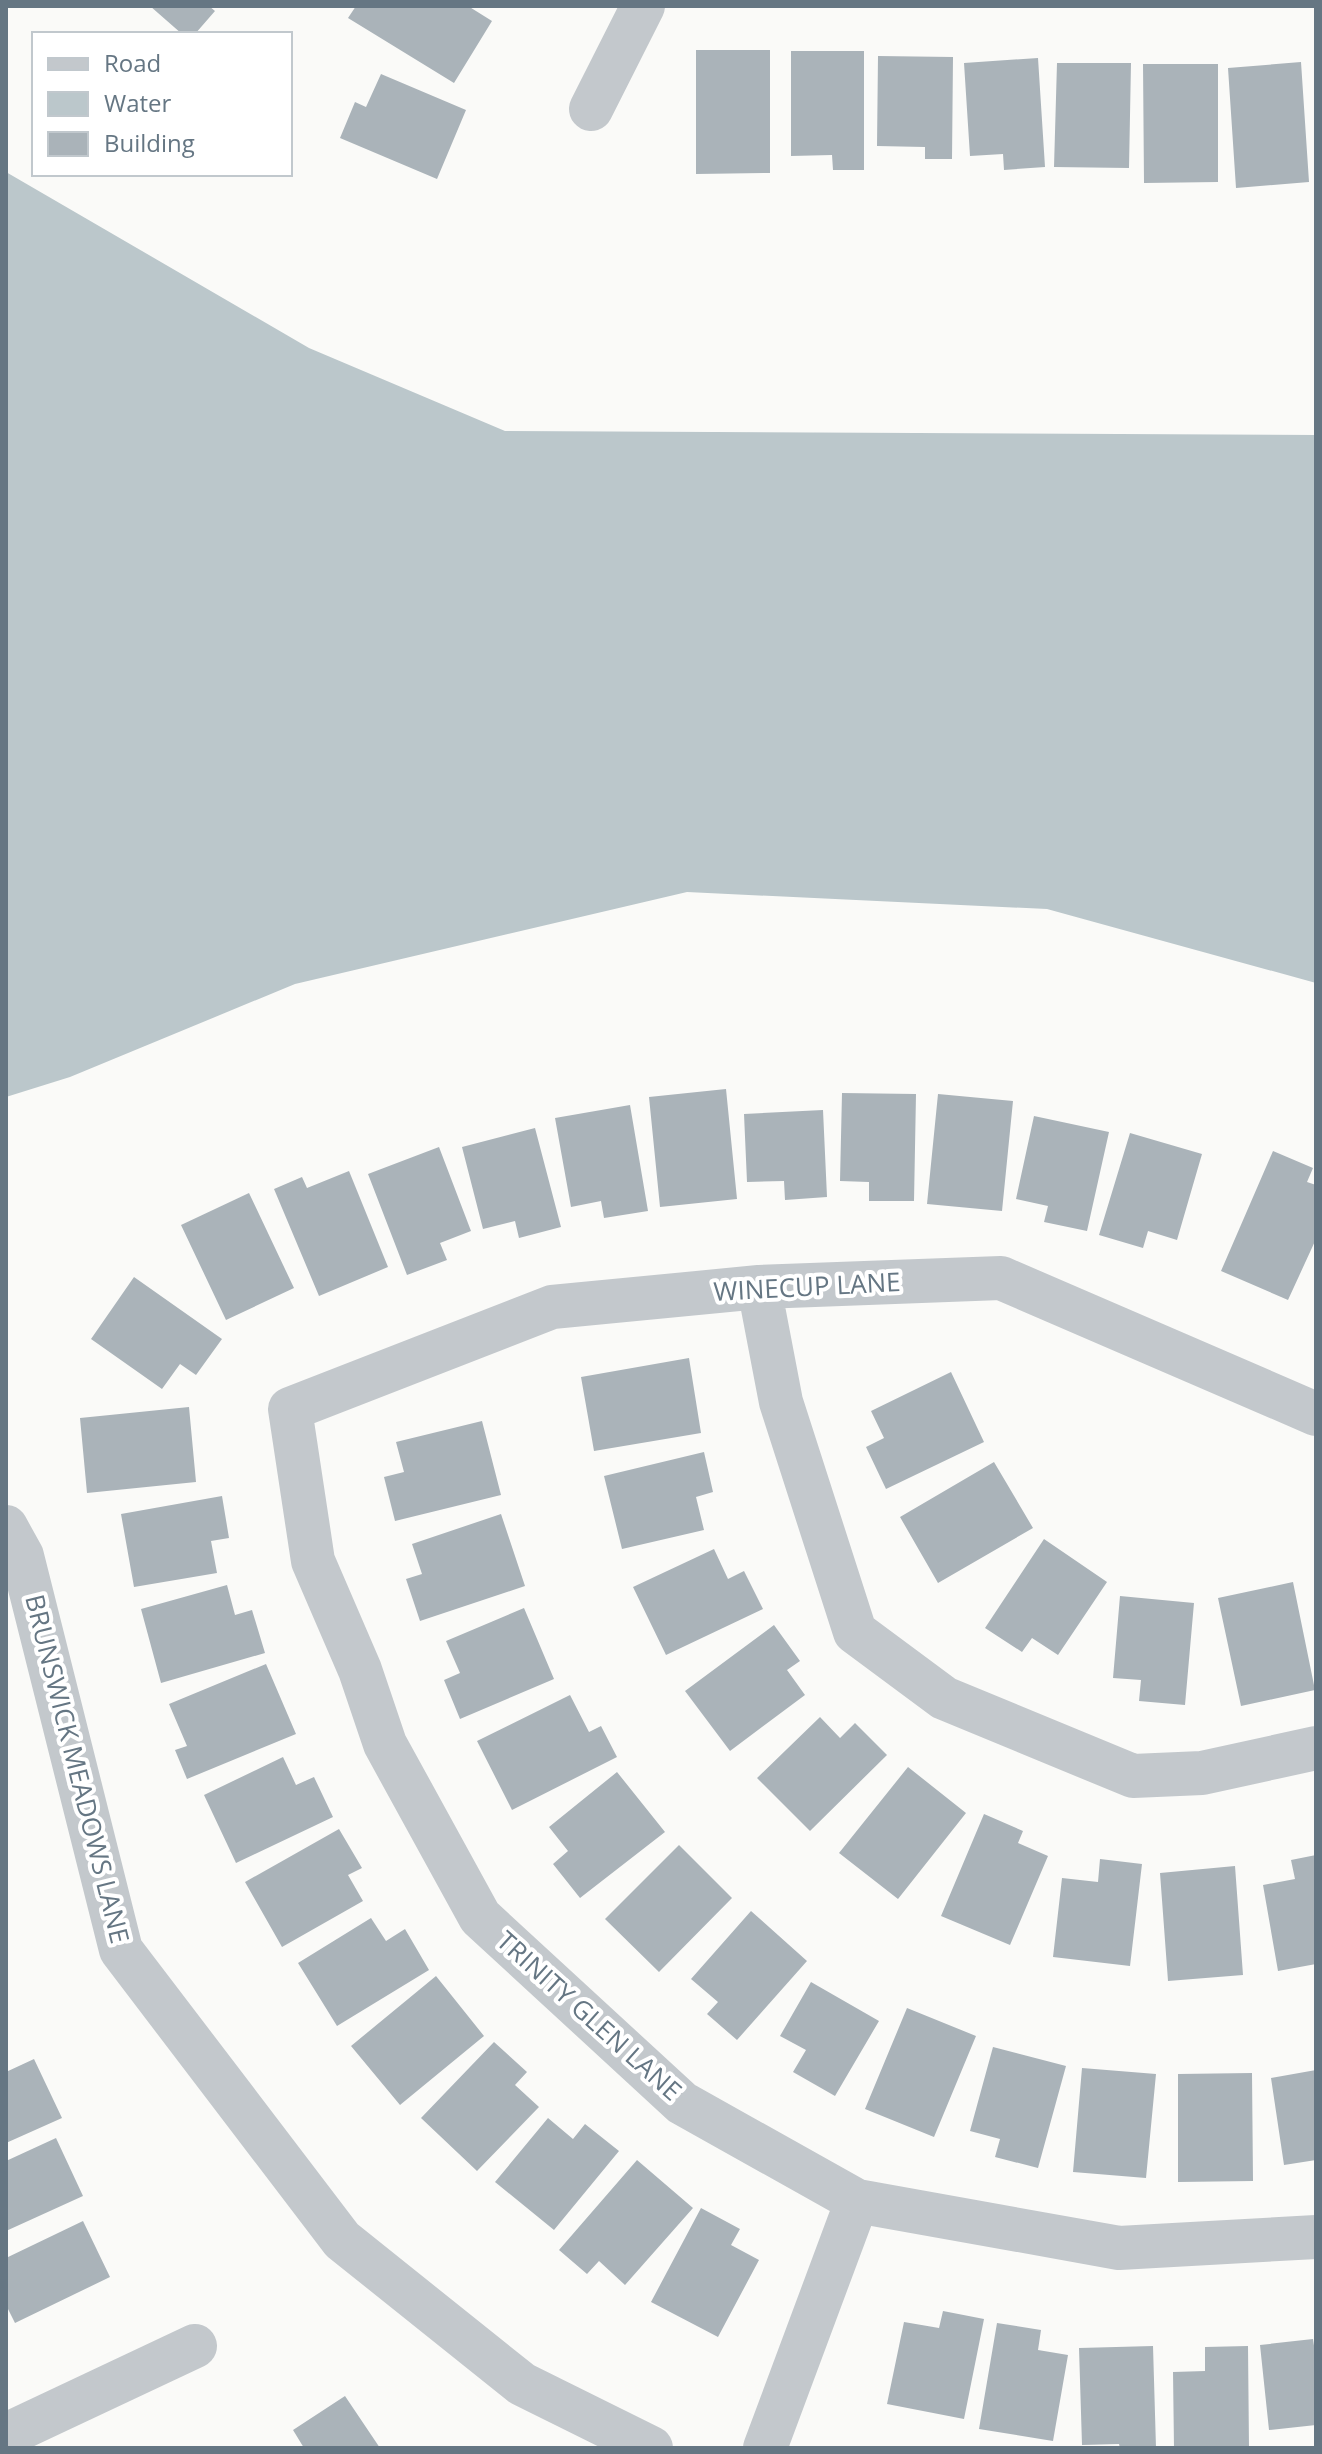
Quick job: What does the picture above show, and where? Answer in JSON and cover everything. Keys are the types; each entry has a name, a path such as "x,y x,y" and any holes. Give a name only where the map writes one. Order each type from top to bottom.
{"street":[{"path":"591,109 643,6"},
{"name":"WINECUP LANE","path":"290,1409 552,1307 759,1287 1001,1278 1316,1414"},
{"path":"759,1287 781,1402 855,1632 944,1698 1133,1776 1202,1773 1316,1748"},
{"name":"TRINITY GLEN LANE","path":"290,1409 313,1561 360,1670 385,1744 480,1917 682,2103 857,2201 1119,2248 1316,2237"},
{"name":"BRUNSWICK MEADOWS LANE","path":"6,1527 22,1556 121,1950 342,2240 522,2384 651,2448"},
{"path":"765,2448 857,2201"},
{"path":"10,2423 195,2346"}],"water":[{"path":"6,172 309,348 505,431 1316,435 1316,983 1047,909 687,892 295,984 70,1077 6,1097"}],"building":[{"path":"150,6 209,6 215,11 197,32 180,32"},
{"path":"356,6 468,6 492,21 454,83 348,18"},
{"path":"696,50 770,50 770,173 696,174"},
{"path":"791,51 864,51 864,170 833,170 832,155 791,156"},
{"path":"878,56 953,57 952,159 925,159 925,147 877,146"},
{"path":"1038,58 1045,167 1004,170 1003,154 970,156 964,63"},
{"path":"1301,62 1309,182 1236,188 1228,68"},
{"path":"1057,63 1131,63 1129,168 1054,167"},
{"path":"1143,64 1218,64 1218,182 1144,183"},
{"path":"381,74 466,110 437,179 340,138 355,102 366,107"},
{"path":"726,1089 737,1199 660,1207 649,1097"},
{"path":"842,1093 916,1094 914,1201 869,1201 869,1182 840,1181"},
{"path":"938,1094 1013,1101 1002,1211 927,1204"},
{"path":"630,1105 648,1211 604,1218 601,1201 571,1207 555,1118"},
{"path":"823,1110 827,1197 785,1200 784,1181 747,1182 744,1114"},
{"path":"1034,1116 1109,1132 1087,1231 1044,1222 1048,1206 1016,1199"},
{"path":"535,1128 561,1227 519,1238 515,1221 483,1229 462,1147"},
{"path":"1130,1133 1202,1154 1177,1240 1148,1231 1143,1248 1099,1235"},
{"path":"439,1147 471,1231 440,1243 447,1260 407,1275 368,1174"},
{"path":"1273,1151 1313,1168 1307,1182 1316,1185 1316,1239 1288,1300 1221,1271"},
{"path":"349,1171 388,1267 319,1296 274,1189 302,1177 307,1188"},
{"path":"249,1193 294,1288 226,1320 181,1225"},
{"path":"134,1277 222,1339 196,1375 180,1364 162,1389 91,1339"},
{"path":"689,1358 701,1433 594,1451 581,1377"},
{"path":"951,1372 984,1442 886,1489 866,1447 884,1438 871,1411"},
{"path":"189,1407 196,1482 87,1493 80,1418"},
{"path":"482,1421 501,1495 395,1521 384,1477 404,1472 396,1442"},
{"path":"704,1452 713,1492 696,1497 704,1530 622,1549 604,1476"},
{"path":"994,1462 1033,1528 938,1583 900,1517"},
{"path":"222,1496 229,1538 211,1541 217,1573 134,1587 121,1514"},
{"path":"501,1514 525,1586 420,1621 406,1579 422,1574 412,1544"},
{"path":"1044,1539 1107,1582 1058,1655 1032,1638 1022,1652 985,1628"},
{"path":"714,1549 728,1579 744,1571 763,1609 666,1655 633,1587"},
{"path":"1293,1582 1315,1690 1241,1706 1218,1598"},
{"path":"227,1585 235,1615 252,1610 265,1653 161,1683 141,1609"},
{"path":"1120,1596 1194,1603 1185,1705 1139,1701 1141,1680 1113,1678"},
{"path":"524,1608 554,1679 460,1719 444,1680 460,1673 446,1641"},
{"path":"774,1625 800,1661 787,1670 805,1695 730,1751 685,1691"},
{"path":"266,1664 296,1734 187,1779 175,1750 187,1746 169,1704"},
{"path":"570,1695 589,1732 601,1726 617,1757 512,1810 477,1741"},
{"path":"820,1717 840,1738 855,1723 887,1755 810,1831 757,1778"},
{"path":"283,1757 296,1785 314,1777 333,1817 236,1863 204,1795"},
{"path":"908,1767 966,1813 898,1899 839,1853"},
{"path":"617,1772 665,1832 580,1898 553,1864 568,1851 549,1827"},
{"path":"984,1814 1023,1831 1018,1843 1048,1856 1010,1945 941,1916"},
{"path":"339,1829 362,1868 348,1875 363,1901 282,1947 245,1882"},
{"path":"679,1845 732,1898 659,1972 605,1919"},
{"path":"1316,1855 1316,1964 1278,1971 1263,1885 1295,1879 1291,1860"},
{"path":"1100,1859 1142,1864 1130,1966 1053,1957 1062,1878 1098,1882"},
{"path":"1235,1866 1243,1975 1168,1981 1160,1873"},
{"path":"751,1911 807,1961 737,2040 707,2014 718,2002 691,1979"},
{"path":"371,1918 386,1941 405,1929 429,1970 337,2026 298,1963"},
{"path":"436,1976 484,2036 400,2105 351,2046"},
{"path":"811,1982 879,2021 835,2096 793,2072 806,2050 780,2036"},
{"path":"907,2008 976,2036 934,2137 865,2109"},
{"path":"494,2042 527,2072 515,2085 539,2107 477,2171 421,2118"},
{"path":"993,2047 1066,2066 1038,2168 995,2157 1000,2139 970,2131"},
{"path":"34,2059 62,2118 6,2143 6,2072"},
{"path":"1082,2068 1156,2074 1146,2178 1073,2172"},
{"path":"1316,2070 1316,2160 1284,2165 1271,2078"},
{"path":"1252,2073 1253,2181 1178,2182 1178,2074"},
{"path":"548,2118 573,2139 585,2124 619,2151 554,2230 495,2182"},
{"path":"56,2138 83,2196 6,2231 6,2161"},
{"path":"637,2160 693,2208 625,2285 599,2261 587,2274 559,2250"},
{"path":"701,2208 740,2229 731,2245 759,2260 718,2337 651,2302"},
{"path":"83,2221 110,2277 15,2323 6,2305 6,2258"},
{"path":"943,2311 984,2319 964,2419 887,2404 904,2322 939,2328"},
{"path":"997,2323 1041,2330 1038,2350 1068,2355 1053,2441 979,2429"},
{"path":"1313,2339 1316,2425 1269,2430 1260,2345"},
{"path":"1153,2346 1156,2448 1120,2448 1119,2444 1082,2445 1079,2348"},
{"path":"1248,2346 1249,2448 1174,2448 1173,2372 1205,2371 1205,2347"},
{"path":"345,2396 380,2448 304,2448 293,2430"}]}
